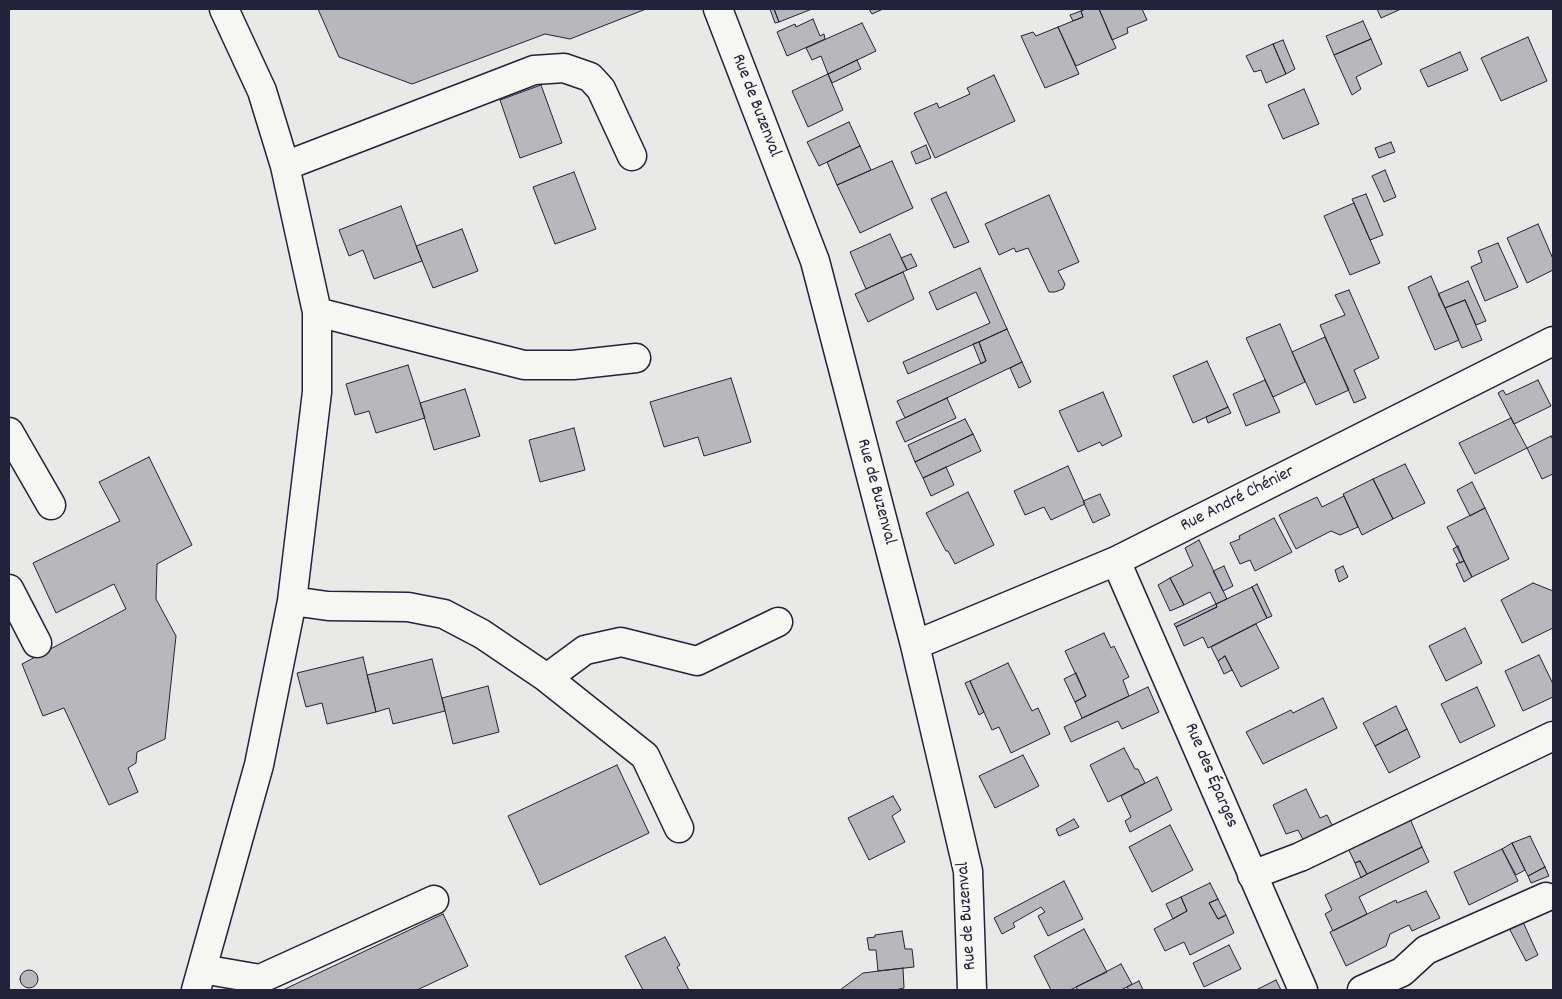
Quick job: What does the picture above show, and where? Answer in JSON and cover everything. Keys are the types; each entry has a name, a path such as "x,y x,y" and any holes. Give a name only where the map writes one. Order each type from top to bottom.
{"street":[{"path":"224,9 262,91 284,166 317,312 317,392 292,601 259,765 199,980 260,979 434,900"},
{"name":"Rue de Buzenval","path":"718,9 815,261 915,645 968,871 972,990"},
{"path":"284,166 534,70 564,68 590,78 601,89 632,156"},
{"path":"317,312 524,365 573,365 636,358"},
{"name":"Rue André Chénier","path":"915,645 1116,561 1553,341"},
{"path":"9,432 51,505"},
{"name":"Rue des Éparges","path":"1116,561 1303,990"},
{"path":"9,589 37,643"},
{"path":"292,601 328,606 408,607 444,614 482,634 548,678 646,756 678,828"},
{"path":"548,678 585,650 622,642 697,660 778,622"},
{"path":"1252,875 1300,857 1553,736"},
{"path":"1362,990 1402,972 1426,950 1546,897"}],"building":[{"path":"318,9 646,9 570,39 545,34 412,84 339,57"},
{"path":"770,9 774,9 779,22 775,23"},
{"path":"774,9 812,9 779,22"},
{"path":"869,9 883,9 872,14"},
{"path":"1099,9 1116,48 1076,66 1058,27 1083,17 1081,11"},
{"path":"1099,9 1142,9 1147,20 1127,28 1128,33 1112,40"},
{"path":"1377,9 1401,9 1381,18"},
{"path":"1081,11 1083,17 1073,21 1070,15"},
{"path":"813,19 820,36 824,34 825,39 787,56 777,32 795,24 796,27"},
{"path":"1363,21 1371,39 1334,55 1326,36"},
{"path":"862,23 876,51 828,74 821,56 812,60 806,48"},
{"path":"1058,27 1079,74 1045,88 1021,36 1033,32 1036,36"},
{"path":"1528,37 1547,81 1501,101 1481,58"},
{"path":"1371,39 1382,64 1356,77 1361,89 1352,95 1334,55"},
{"path":"1283,40 1295,69 1286,74 1273,44"},
{"path":"1273,44 1286,74 1266,83 1261,70 1254,72 1246,56"},
{"path":"1460,52 1468,70 1428,87 1420,70"},
{"path":"857,60 861,69 832,83 828,74"},
{"path":"828,74 843,110 808,127 792,91"},
{"path":"994,75 1015,121 935,158 914,113 937,103 939,108 970,94 967,88"},
{"path":"541,85 562,143 520,158 500,100"},
{"path":"1304,89 1319,124 1283,139 1268,105"},
{"path":"849,122 860,146 819,166 807,142"},
{"path":"1391,142 1395,152 1379,158 1375,148"},
{"path":"926,145 931,158 916,164 911,152"},
{"path":"860,146 871,170 837,185 827,162"},
{"path":"892,161 913,208 860,233 837,185"},
{"path":"1385,170 1396,197 1384,202 1372,176"},
{"path":"574,172 596,229 555,244 533,187"},
{"path":"946,192 969,242 954,248 931,199"},
{"path":"1366,194 1383,235 1370,240 1352,199"},
{"path":"1049,195 1079,262 1058,271 1065,284 1063,289 1055,292 1049,292 1028,248 1016,252 1014,248 999,255 985,224"},
{"path":"1354,203 1380,263 1350,275 1324,216"},
{"path":"401,206 422,261 374,279 363,250 349,256 339,230"},
{"path":"1538,224 1553,259 1553,270 1527,283 1507,238"},
{"path":"462,229 478,271 433,288 416,246"},
{"path":"890,234 907,270 866,289 850,252"},
{"path":"1498,243 1518,287 1485,301 1471,267 1482,262 1478,251"},
{"path":"911,254 917,266 907,270 901,258"},
{"path":"980,268 1007,329 908,374 903,362 990,323 976,292 937,310 929,292"},
{"path":"903,272 914,299 868,322 855,294"},
{"path":"1431,276 1459,340 1435,350 1408,287"},
{"path":"1468,281 1486,321 1476,325 1465,300 1445,308 1438,294"},
{"path":"1349,290 1379,358 1354,370 1366,398 1354,403 1320,325 1345,315 1335,295"},
{"path":"1465,300 1482,340 1462,348 1445,308"},
{"path":"1280,324 1305,382 1273,397 1246,338"},
{"path":"1007,329 1022,362 905,418 897,401 986,361 979,342"},
{"path":"1325,337 1349,390 1316,405 1292,352"},
{"path":"979,342 986,361 981,364 973,344"},
{"path":"1207,361 1228,407 1193,423 1173,376"},
{"path":"1022,362 1031,382 1019,388 1010,368"},
{"path":"408,365 425,418 376,433 369,411 355,415 346,384"},
{"path":"731,378 751,442 704,456 698,437 664,447 650,402"},
{"path":"1265,380 1280,412 1246,426 1233,394"},
{"path":"1538,380 1551,406 1514,424 1498,393 1503,390 1506,395"},
{"path":"465,389 480,436 434,450 420,403"},
{"path":"1103,392 1122,436 1102,446 1100,442 1078,452 1059,411"},
{"path":"947,398 956,418 905,442 896,422"},
{"path":"1228,407 1231,413 1208,423 1206,417"},
{"path":"1511,418 1527,448 1475,474 1459,443"},
{"path":"965,419 973,434 915,462 908,445"},
{"path":"574,428 585,470 540,482 529,440"},
{"path":"973,434 981,451 923,478 915,462"},
{"path":"1551,436 1553,440 1553,474 1542,479 1527,448"},
{"path":"149,457 192,545 157,564 156,599 176,636 165,739 137,752 136,763 128,768 138,792 109,805 64,708 43,716 22,664 126,609 114,584 56,613 33,563 120,521 99,482"},
{"path":"1405,464 1425,503 1393,519 1373,479"},
{"path":"1068,466 1085,504 1051,520 1044,507 1025,515 1014,491"},
{"path":"946,467 954,485 931,496 923,478"},
{"path":"1373,479 1393,519 1362,535 1343,494"},
{"path":"1472,482 1485,508 1470,516 1457,490"},
{"path":"968,492 994,545 955,564 926,513"},
{"path":"1100,494 1110,515 1093,523 1083,501"},
{"path":"1344,496 1358,527 1340,535 1331,531 1296,549 1279,515 1317,497 1322,507"},
{"path":"1485,508 1509,559 1472,577 1447,527"},
{"path":"1274,518 1292,552 1255,571 1250,560 1240,564 1230,543 1240,539 1239,536"},
{"path":"1199,540 1227,599 1216,604 1210,592 1184,605 1170,578 1193,566 1185,548"},
{"path":"1458,546 1464,561 1460,563 1453,549"},
{"path":"1464,561 1472,577 1464,582 1456,564"},
{"path":"1224,566 1233,586 1223,591 1213,571"},
{"path":"1343,566 1348,577 1339,582 1335,570"},
{"path":"1170,578 1184,605 1170,611 1158,585"},
{"path":"1533,583 1553,591 1553,628 1522,643 1501,600"},
{"path":"1257,584 1272,616 1267,618 1252,587"},
{"path":"1252,587 1267,618 1208,648 1203,637 1184,646 1176,627 1217,607 1216,604"},
{"path":"1216,604 1217,607 1176,627 1174,624"},
{"path":"1256,624 1279,668 1241,687 1225,656 1218,661 1211,647"},
{"path":"1465,628 1482,663 1446,681 1429,646"},
{"path":"1104,633 1111,648 1114,646 1129,677 1123,680 1129,696 1082,718 1075,702 1086,696 1065,651"},
{"path":"1539,655 1553,684 1553,697 1523,711 1505,671"},
{"path":"1225,656 1232,670 1224,674 1218,661"},
{"path":"363,657 376,712 327,724 322,703 306,707 297,673"},
{"path":"432,659 445,711 393,724 389,708 376,712 367,675"},
{"path":"1008,663 1032,711 1038,708 1050,734 1011,753 999,727 992,730 970,681"},
{"path":"1076,673 1086,696 1075,702 1064,679"},
{"path":"970,681 984,712 979,715 965,683"},
{"path":"488,686 499,732 453,744 442,698"},
{"path":"1148,687 1159,712 1122,729 1118,721 1071,742 1064,727"},
{"path":"1477,687 1495,726 1460,743 1441,704"},
{"path":"1323,698 1337,728 1263,764 1246,732 1291,710 1293,713"},
{"path":"1396,706 1407,729 1375,746 1363,723"},
{"path":"1407,729 1420,757 1389,773 1375,746"},
{"path":"1124,748 1145,783 1108,802 1090,765"},
{"path":"1023,755 1039,786 995,808 979,776"},
{"path":"617,765 649,833 540,885 508,816"},
{"path":"1157,777 1172,810 1130,832 1125,821 1131,817 1121,796"},
{"path":"1306,789 1320,818 1327,815 1336,833 1307,847 1298,830 1286,834 1273,805"},
{"path":"893,796 901,810 892,816 905,842 869,860 848,818"},
{"path":"1408,814 1422,847 1367,874 1360,861 1355,863 1346,844"},
{"path":"1074,819 1079,827 1059,836 1056,829"},
{"path":"1170,825 1193,870 1152,892 1129,847"},
{"path":"1530,836 1545,867 1528,876 1512,843"},
{"path":"1512,843 1525,870 1516,875 1502,849"},
{"path":"1422,847 1429,862 1359,897 1367,914 1333,931 1325,914 1332,910 1325,895"},
{"path":"1502,849 1518,881 1469,905 1454,872"},
{"path":"1360,861 1367,874 1361,878 1355,863"},
{"path":"1545,867 1549,876 1531,883 1528,876"},
{"path":"1064,881 1083,919 1048,936 1038,916 1045,912 1041,907 1013,923 1015,927 1002,934 994,918"},
{"path":"1210,883 1218,899 1209,903 1218,919 1226,915 1234,933 1190,955 1184,942 1165,951 1154,929 1187,911 1181,897"},
{"path":"1426,891 1440,918 1412,931 1409,925 1390,934 1386,946 1346,966 1330,932 1396,900 1397,903"},
{"path":"1181,897 1187,911 1173,919 1166,904"},
{"path":"1218,899 1226,915 1218,919 1209,903"},
{"path":"443,914 468,966 417,990 283,990"},
{"path":"1523,922 1538,955 1526,961 1509,928"},
{"path":"1084,929 1107,972 1070,990 1051,990 1034,956"},
{"path":"902,931 905,949 912,949 914,967 878,971 876,950 869,950 867,938"},
{"path":"665,937 680,965 677,967 689,990 643,990 625,956"},
{"path":"1229,945 1241,969 1204,987 1193,963"},
{"path":"1121,964 1132,984 1127,987 1121,990 1078,990 1076,987"},
{"path":"903,968 904,988 895,990 840,990 863,973"},
{"path":"29,970 35,973 38,979 35,985 29,988 23,985 20,979 23,973"},
{"path":"1276,980 1281,990 1256,990"},
{"path":"1139,981 1143,990 1129,990 1127,987"}]}
